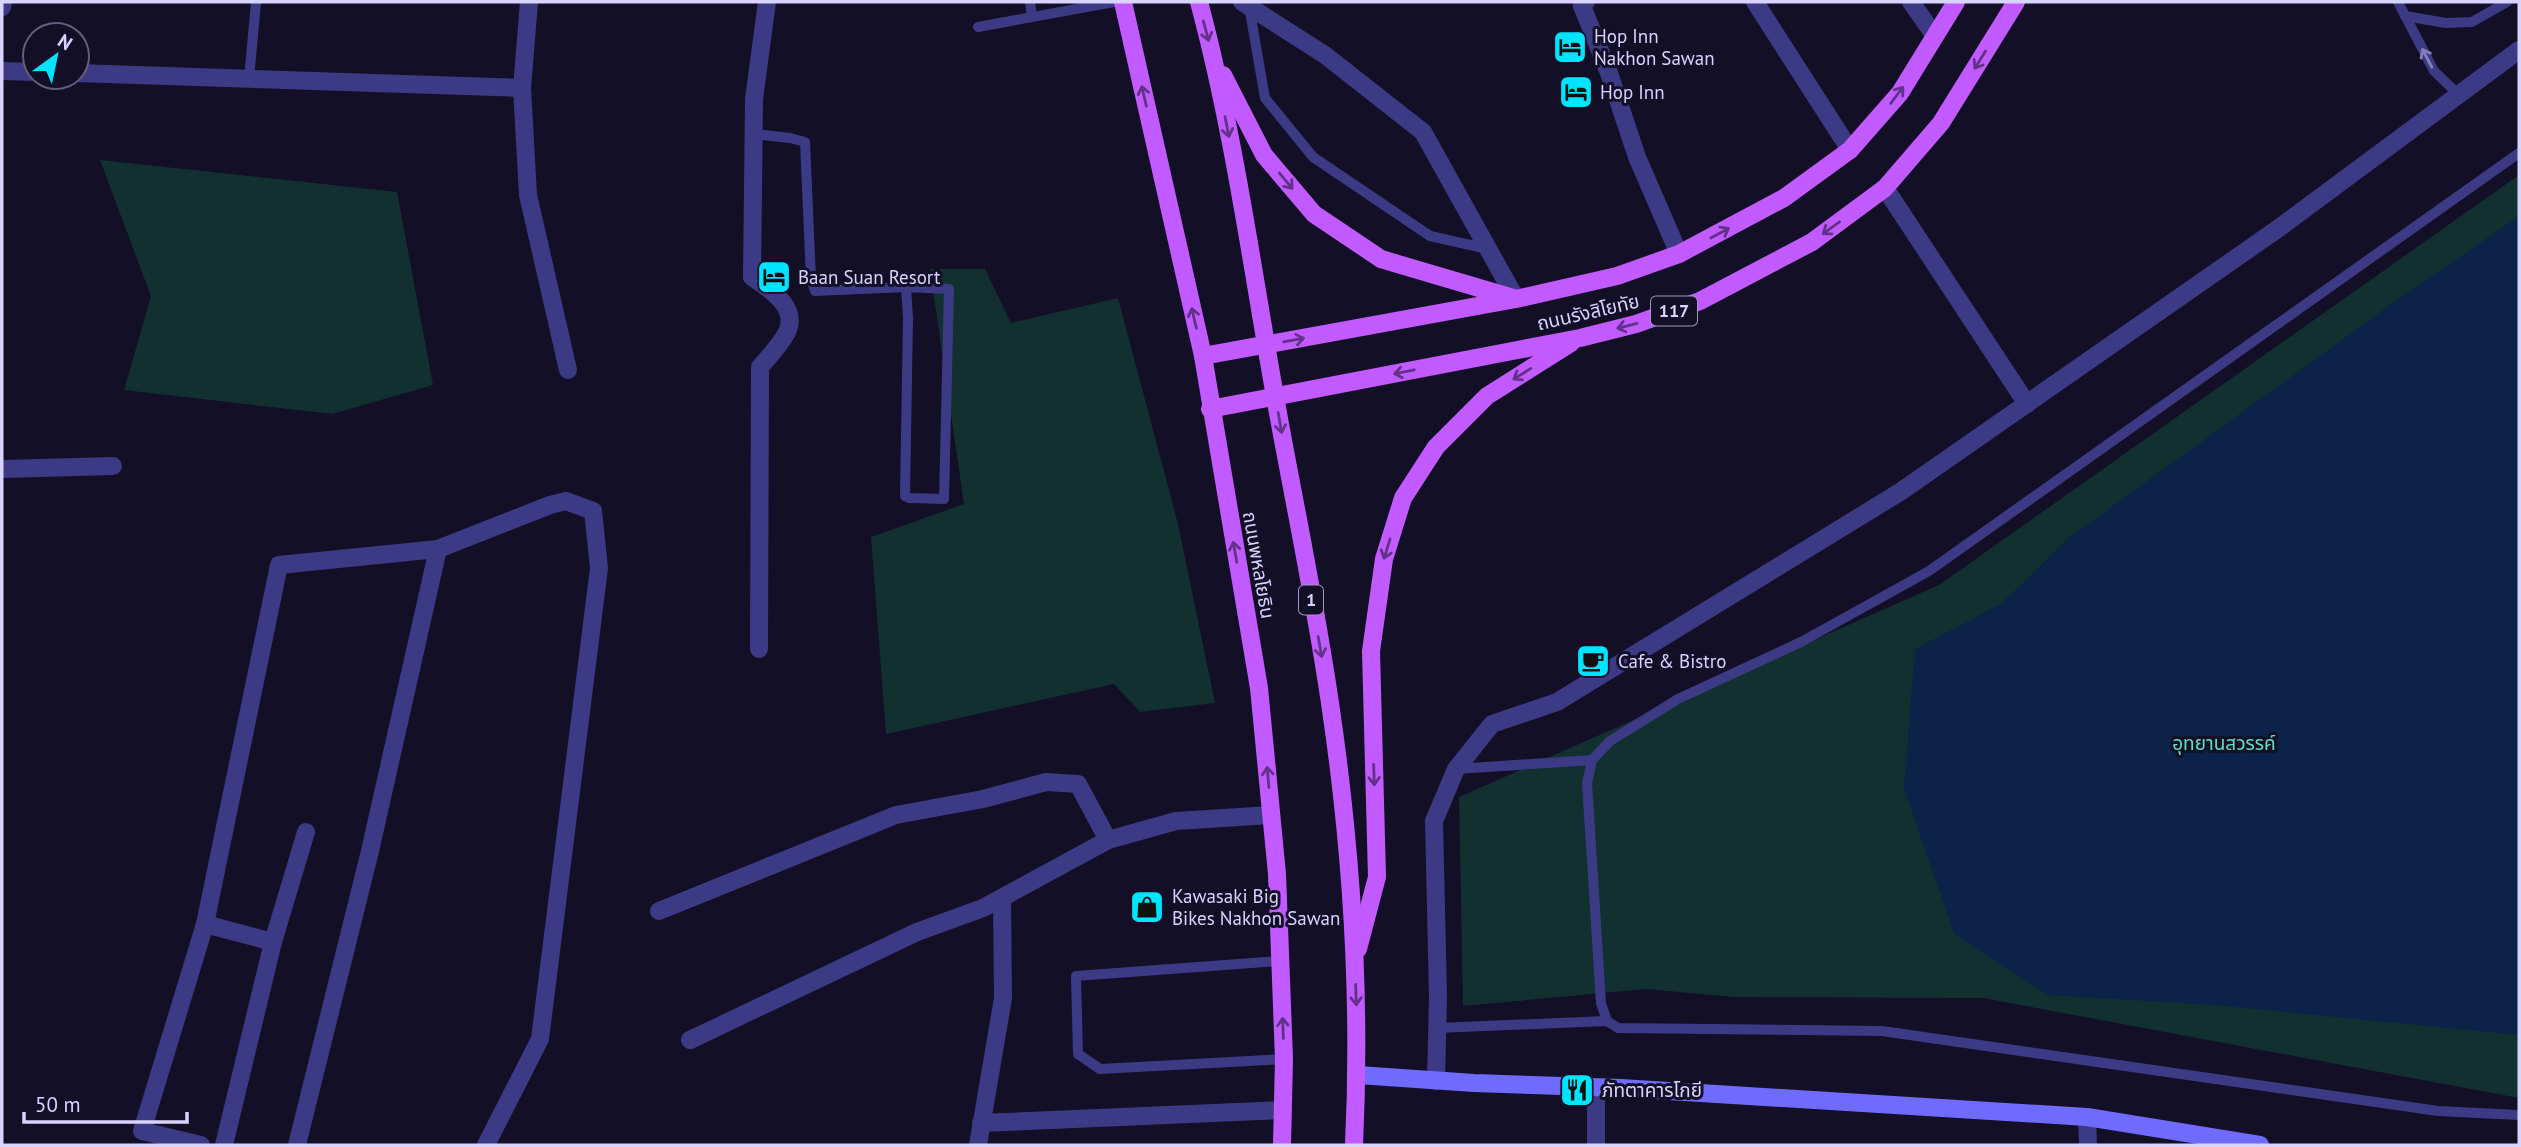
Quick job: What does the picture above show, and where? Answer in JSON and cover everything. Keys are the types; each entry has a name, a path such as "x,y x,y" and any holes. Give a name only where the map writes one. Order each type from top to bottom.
{"main road":[{"name":"ถนนพหลโยธิน","path":"1123,2 1203,356 1259,688 1277,874 1284,1059 1282,1145"},
{"name":"1","path":"1199,2 1214,60 1331,708 1345,822 1355,963 1358,1075 1354,1145"},
{"name":"ถนนรังสิโยทัย","path":"1203,356 1516,299 1618,276 1679,254 1784,198 1850,150 1900,93 1956,2"},
{"name":"ถนนรังสิโยทัย","path":"1210,409 1580,338 1636,324 1700,301 1812,242 1885,188 1941,123 2016,2"},
{"path":"1214,60 1264,155 1314,214 1381,259 1516,299"},
{"path":"1355,963 1377,877 1371,651 1384,559 1403,498 1436,447 1487,396 1580,338"}],"street":[{"path":"529,2 522,88 528,195 568,370"},
{"path":"759,649 760,368 788,331 788,309 778,295 752,277 754,99 767,2"},
{"path":"1586,2 1582,6 1609,73 1637,157 1679,254"},
{"path":"1755,2 1850,150"},
{"path":"1911,2 1934,36"},
{"path":"1245,4 1325,55 1423,132 1516,299"},
{"path":"1436,1081 1434,821 1456,769 1492,724 1557,702 1900,492 2279,229 2519,50"},
{"path":"2,71 21,72"},
{"path":"91,73 522,88"},
{"path":"1885,188 2027,404"},
{"path":"2,469 113,466"},
{"path":"201,1145 140,1138 205,924 279,565 438,549 566,501 593,511 599,568 540,1039 486,1145"},
{"path":"297,1145 370,851 438,549"},
{"path":"660,911 896,815 983,799 1046,782 1078,784 1108,840"},
{"path":"690,1040 917,932 983,908 1108,840 1177,821 1271,815"},
{"path":"224,1145 273,942 306,832"},
{"path":"978,1145 1003,998 1002,898"},
{"path":"205,924 273,942"},
{"path":"1358,1075 2087,1117 2260,1145"},
{"path":"1596,1088 1596,1145"},
{"path":"981,1123 1283,1110"},
{"path":"2087,1117 2088,1145"}],"lane":[{"path":"249,79 256,2"},
{"path":"1030,2 1032,17"},
{"path":"978,27 1114,2"},
{"path":"2398,2 2434,71 2458,94"},
{"path":"2405,16 2446,23 2472,22 2508,2"},
{"path":"1245,4 1265,98 1313,157 1430,236 1488,249"},
{"path":"754,134 805,142 811,279 815,291 906,287 950,289 944,499 905,496 908,318 906,287"},
{"path":"1607,1021 1601,1003 1587,783 1592,760 1610,741 1678,699 1801,642 1929,571 2519,153"},
{"path":"1456,769 1592,760"},
{"path":"1280,961 1076,976 1078,1054 1100,1069 1284,1059"},
{"path":"1437,1028 1607,1021 1618,1028 1629,1029 1882,1031 2438,1111 2519,1115"}],"green space":[{"path":"100,160 397,192 433,385 332,414 124,390 151,296"},
{"name":"อุทยานสวรรค์","path":"2519,175 2519,1098 1983,998 1734,997 1646,989 1463,1006 1459,797 1939,585"},
{"path":"930,269 985,269 1011,323 1118,298 1178,524 1215,703 1140,712 1114,684 886,734 871,537 964,504"}],"water":[{"name":"อุทยานสวรรค์","path":"2519,216 2519,1035 2214,1005 2048,995 1954,934 1904,788 1915,649 2001,604 2070,537 2390,305"}],"place":[{"name":"Hop Inn Nakhon Sawan","path":"1570,47"},
{"name":"Hop Inn","path":"1576,92"},
{"name":"Baan Suan Resort","path":"774,277"},
{"name":"Cafe & Bistro","path":"1593,661"},
{"name":"Kawasaki Big Bikes Nakhon Sawan","path":"1147,907"},
{"name":"ภัทตาคารโกยี","path":"1577,1090"}]}
